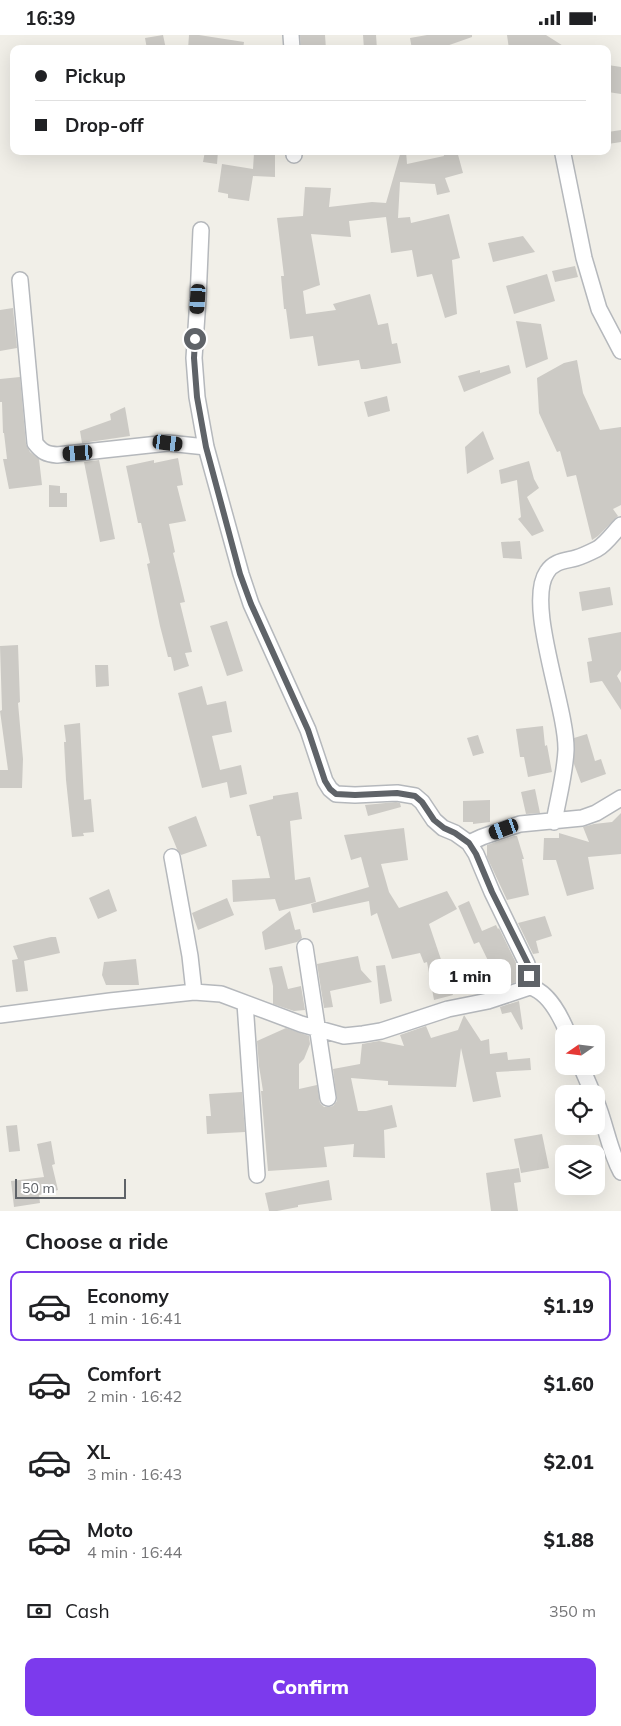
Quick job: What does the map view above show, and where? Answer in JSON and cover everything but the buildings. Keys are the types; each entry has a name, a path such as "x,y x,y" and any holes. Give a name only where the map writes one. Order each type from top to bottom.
{"street":[{"path":"563,155 572,206 599,309 621,351"},
{"path":"200,230 194,358 197,397 206,447 240,574 251,604 308,730 325,781 336,794 397,793 415,796 422,802 434,820 469,843 528,964 530,987"},
{"path":"20,281 35,443 41,451 57,455 168,443 206,447"},
{"path":"554,821 566,750 563,718 545,640 541,603 542,582 547,571 560,561 578,557 599,548 621,525"},
{"path":"469,843 520,824 582,818 596,813 621,798"},
{"path":"172,857 190,956 194,993"},
{"path":"305,947 328,1098"},
{"path":"0,1015 110,1001 194,993 221,995 300,1024 344,1036 363,1035 448,1009 488,1001 530,987 536,989 549,999 563,1025"},
{"path":"245,1003 258,1175"},
{"path":"605,1128 612,1156 621,1172"}],"route":[{"path":"195,339 194,358 197,397 206,447 240,574 251,604 308,730 325,781 336,794 379,795 397,793 415,796 422,802 434,820 469,843 476,854 510,931 528,964 529,976"}]}
